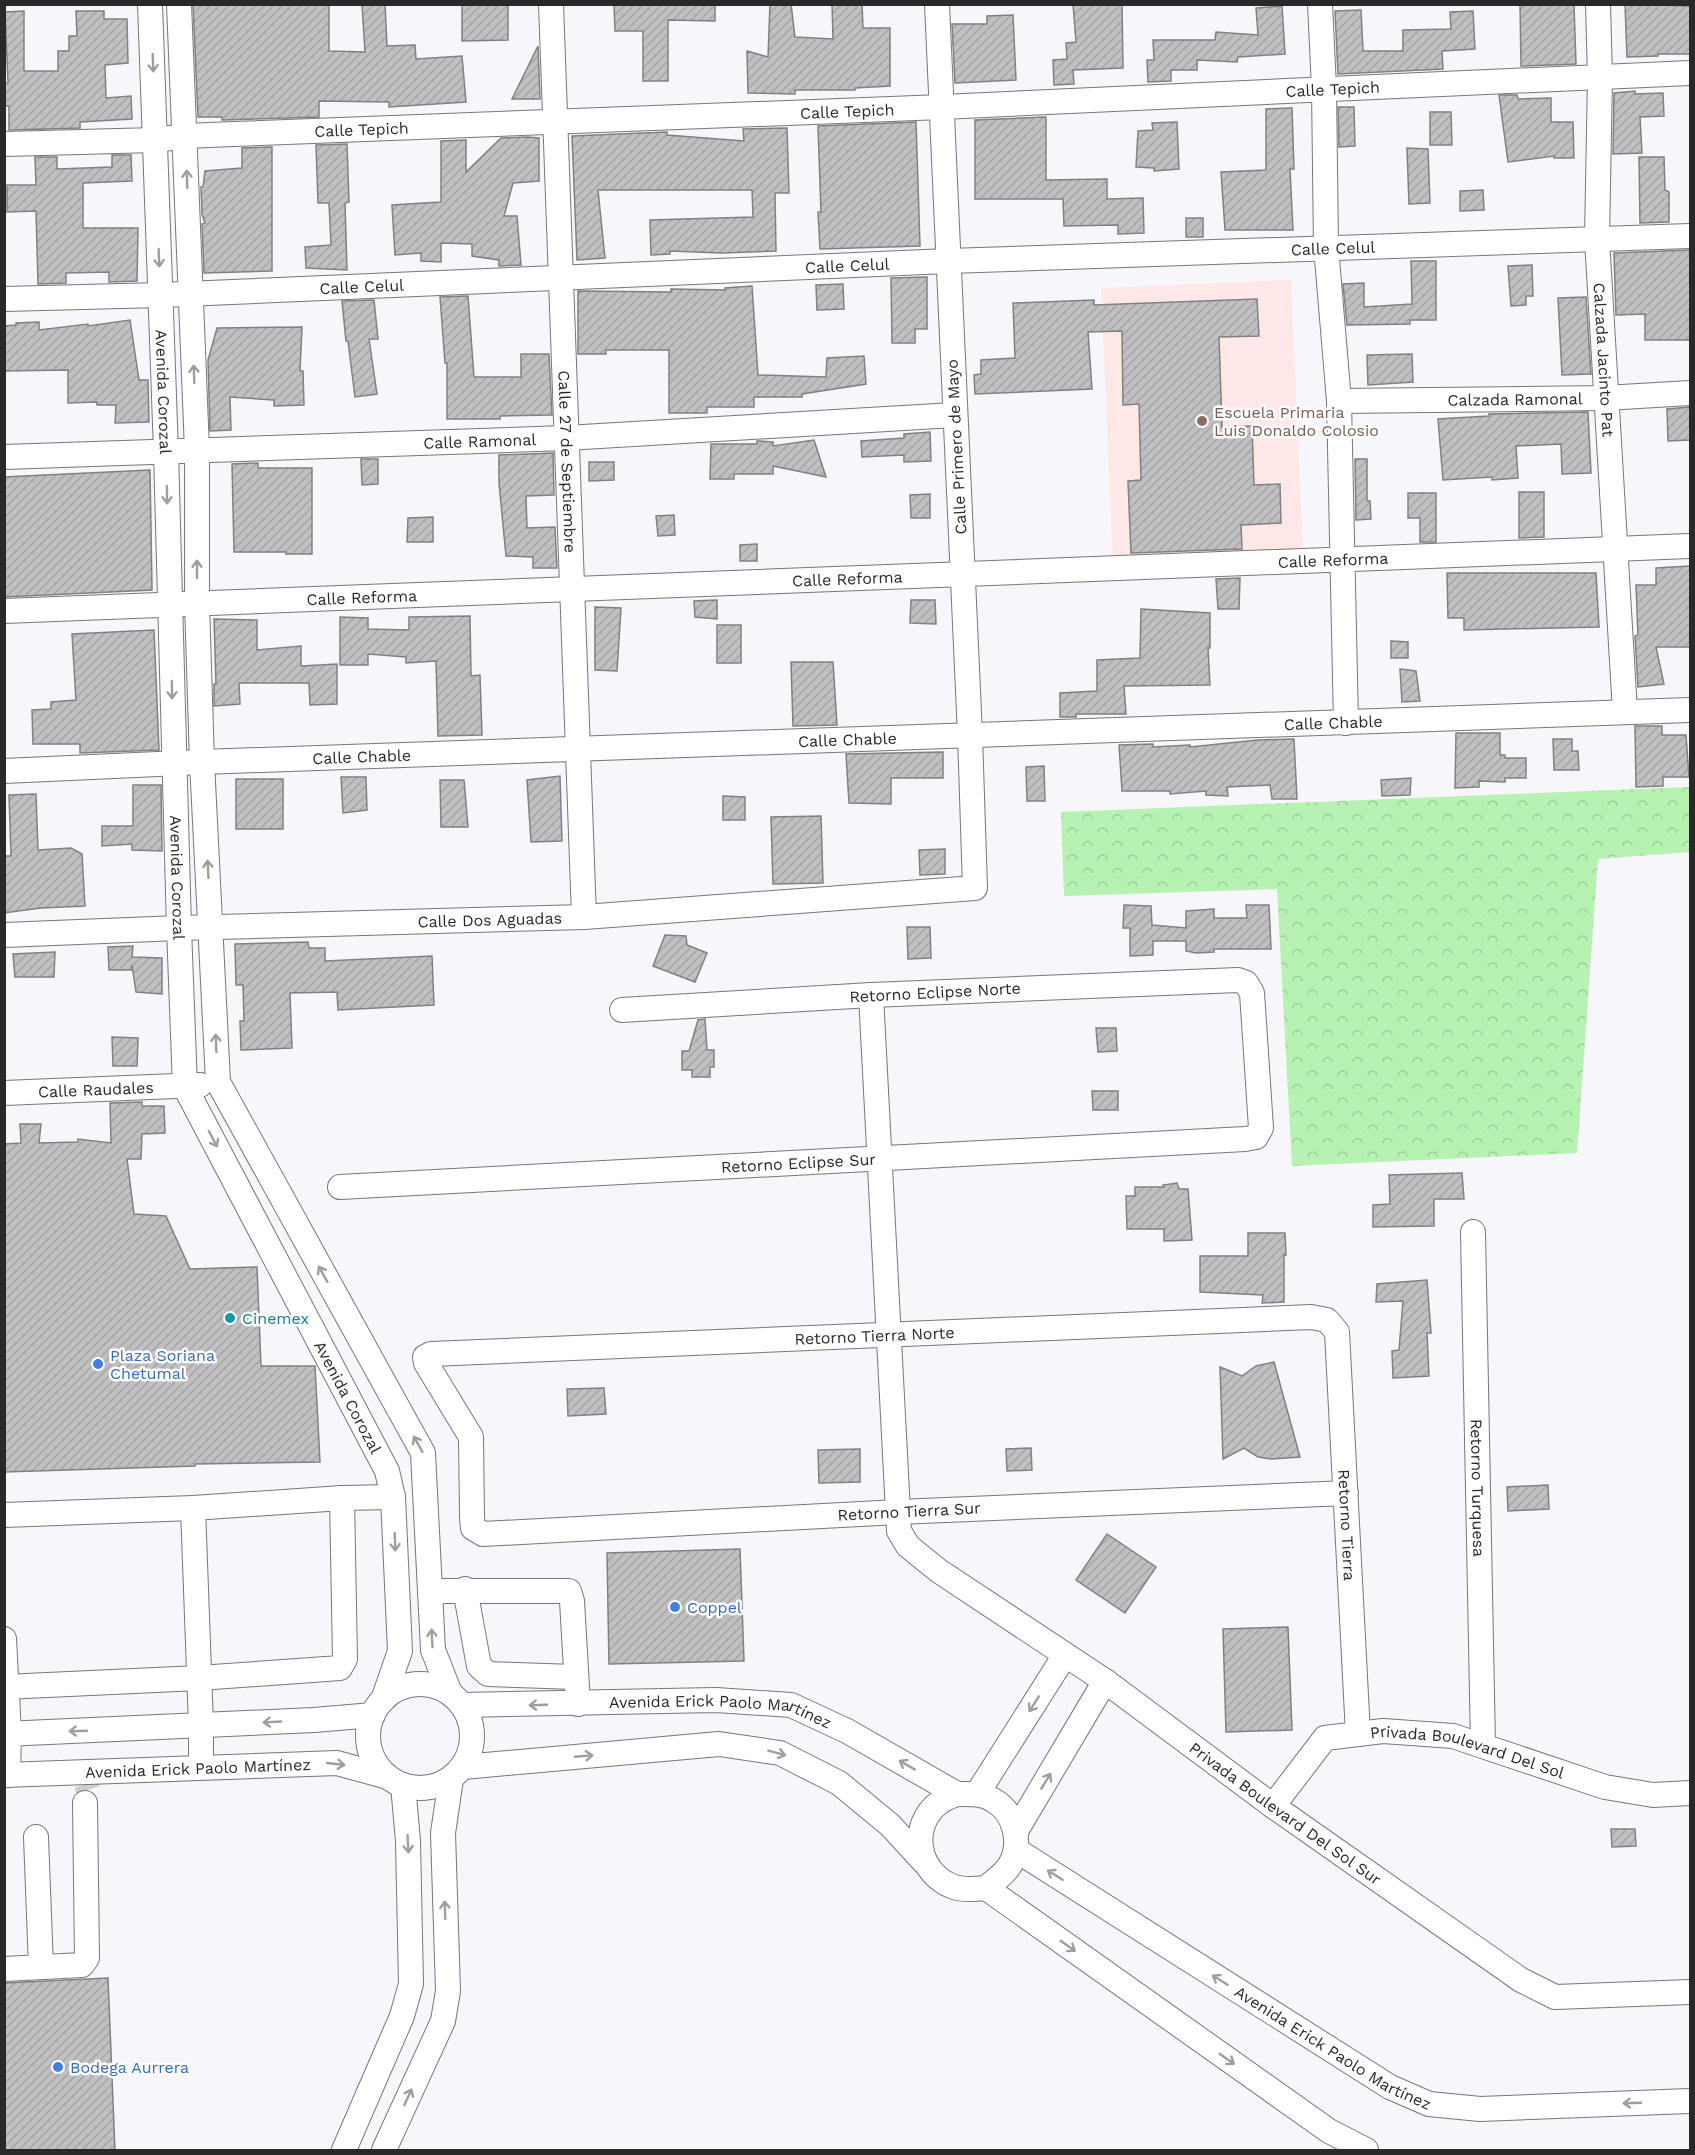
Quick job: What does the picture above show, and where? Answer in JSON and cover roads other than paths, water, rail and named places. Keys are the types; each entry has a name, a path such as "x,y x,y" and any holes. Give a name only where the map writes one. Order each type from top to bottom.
{"street":[{"name":"Avenida Corozal","path":"150,4 166,452 178,928 185,1087 387,1472 393,1497 400,1651 378,1707"},
{"name":"Avenida Corozal","path":"179,4 196,450 202,762 218,1082 423,1453 433,1650 456,1699"},
{"name":"Calle 27 de Septiembre","path":"550,4 584,917"},
{"name":"Calle Primero de Mayo","path":"937,4 975,888"},
{"path":"1320,4 1324,88 1326,247 1339,400 1346,723"},
{"name":"Calzada Jacinto Pat","path":"1598,4 1600,76 1597,238 1625,712"},
{"name":"Calle Tepich","path":"4,144 156,140 185,136 941,107 1690,73"},
{"name":"Calle Celul","path":"4,299 160,295 948,261 1690,236"},
{"name":"Calzada Ramonal","path":"1339,400 1605,398 1690,393"},
{"name":"Calle Ramonal","path":"4,457 566,438 954,415"},
{"name":"Calle Reforma","path":"4,611 1690,546"},
{"name":"Calle Chable","path":"4,771 202,762 1690,710"},
{"name":"Calle Dos Aguadas","path":"4,935 584,917 975,888"},
{"name":"Retorno Eclipse Norte","path":"622,1010 871,995 1238,980 1246,983 1252,993 1261,1128 1256,1137"},
{"path":"871,995 898,1512"},
{"name":"Calle Raudales","path":"4,1093 185,1087 218,1082"},
{"name":"Retorno Eclipse Sur","path":"340,1186 1256,1137"},
{"name":"Retorno Turquesa","path":"1473,1232 1483,1746"},
{"name":"Retorno Tierra Norte","path":"473,1528 471,1437 426,1363 425,1357 431,1354 1311,1317 1327,1320"},
{"name":"Retorno Tierra","path":"1327,1320 1337,1332 1359,1734"},
{"name":"Retorno Tierra Sur","path":"473,1528 483,1534 898,1512 1346,1493"},
{"path":"4,1515 393,1497"},
{"path":"6,1687 199,1678 340,1668 345,1659 342,1498"},
{"path":"193,1508 201,1767"},
{"name":"Privada Boulevard Del Sol Sur","path":"898,1512 899,1531 908,1546 939,1571 1105,1681 1273,1806 1521,1980 1555,1997 1690,1992"},
{"path":"465,1589 479,1666 488,1674 576,1677"},
{"path":"430,1591 465,1589 568,1591 572,1601 578,1704"},
{"path":"4,1638 6,1775"},
{"path":"967,1794 1065,1655"},
{"path":"986,1888 1009,1868 1016,1840 1105,1681"},
{"path":"395,1781 408,1840 411,1984 402,2016 347,2142 385,2148 443,2021 448,1991 443,1833 457,1773 470,1752 473,1736 470,1720 456,1699 437,1687 422,1684 394,1691 378,1707 368,1731 369,1749 376,1764 395,1781 419,1788 436,1786 457,1773"},
{"name":"Avenida Erick Paolo Martínez","path":"456,1699 578,1704 716,1700 791,1705 847,1731 967,1794"},
{"path":"7,1734 314,1720 378,1707"},
{"name":"Privada Boulevard Del Sol","path":"1273,1806 1325,1738 1383,1731 1453,1736 1605,1787 1653,1795 1690,1793"},
{"name":"Avenida Erick Paolo Martínez","path":"457,1773 719,1744 780,1753 839,1783 890,1825 924,1862"},
{"name":"Avenida Erick Paolo Martínez","path":"6,1775 86,1786 201,1767 337,1763 395,1781"},
{"path":"4,1969 82,1965 87,1958 86,1786"},
{"path":"1016,1840 1008,1814 995,1800 967,1794 941,1801 929,1813 921,1828 920,1846 924,1862 937,1878 956,1888 986,1888 1329,2131 1366,2151"},
{"path":"36,1837 41,1967"},
{"name":"Avenida Erick Paolo Martínez","path":"1016,1840 1390,2087 1429,2104 1480,2109 1690,2101"}],"tunnel":[{"path":"86,1784 88,1790"}],"place":[{"name":"Escuela Primaria Luis Donaldo Colosio","path":"1202,421"},
{"name":"Cinemex","path":"230,1318"},
{"name":"Plaza Soriana Chetumal","path":"98,1364"},
{"name":"Coppel","path":"675,1607"},
{"name":"Bodega Aurrera","path":"58,2067"}]}
